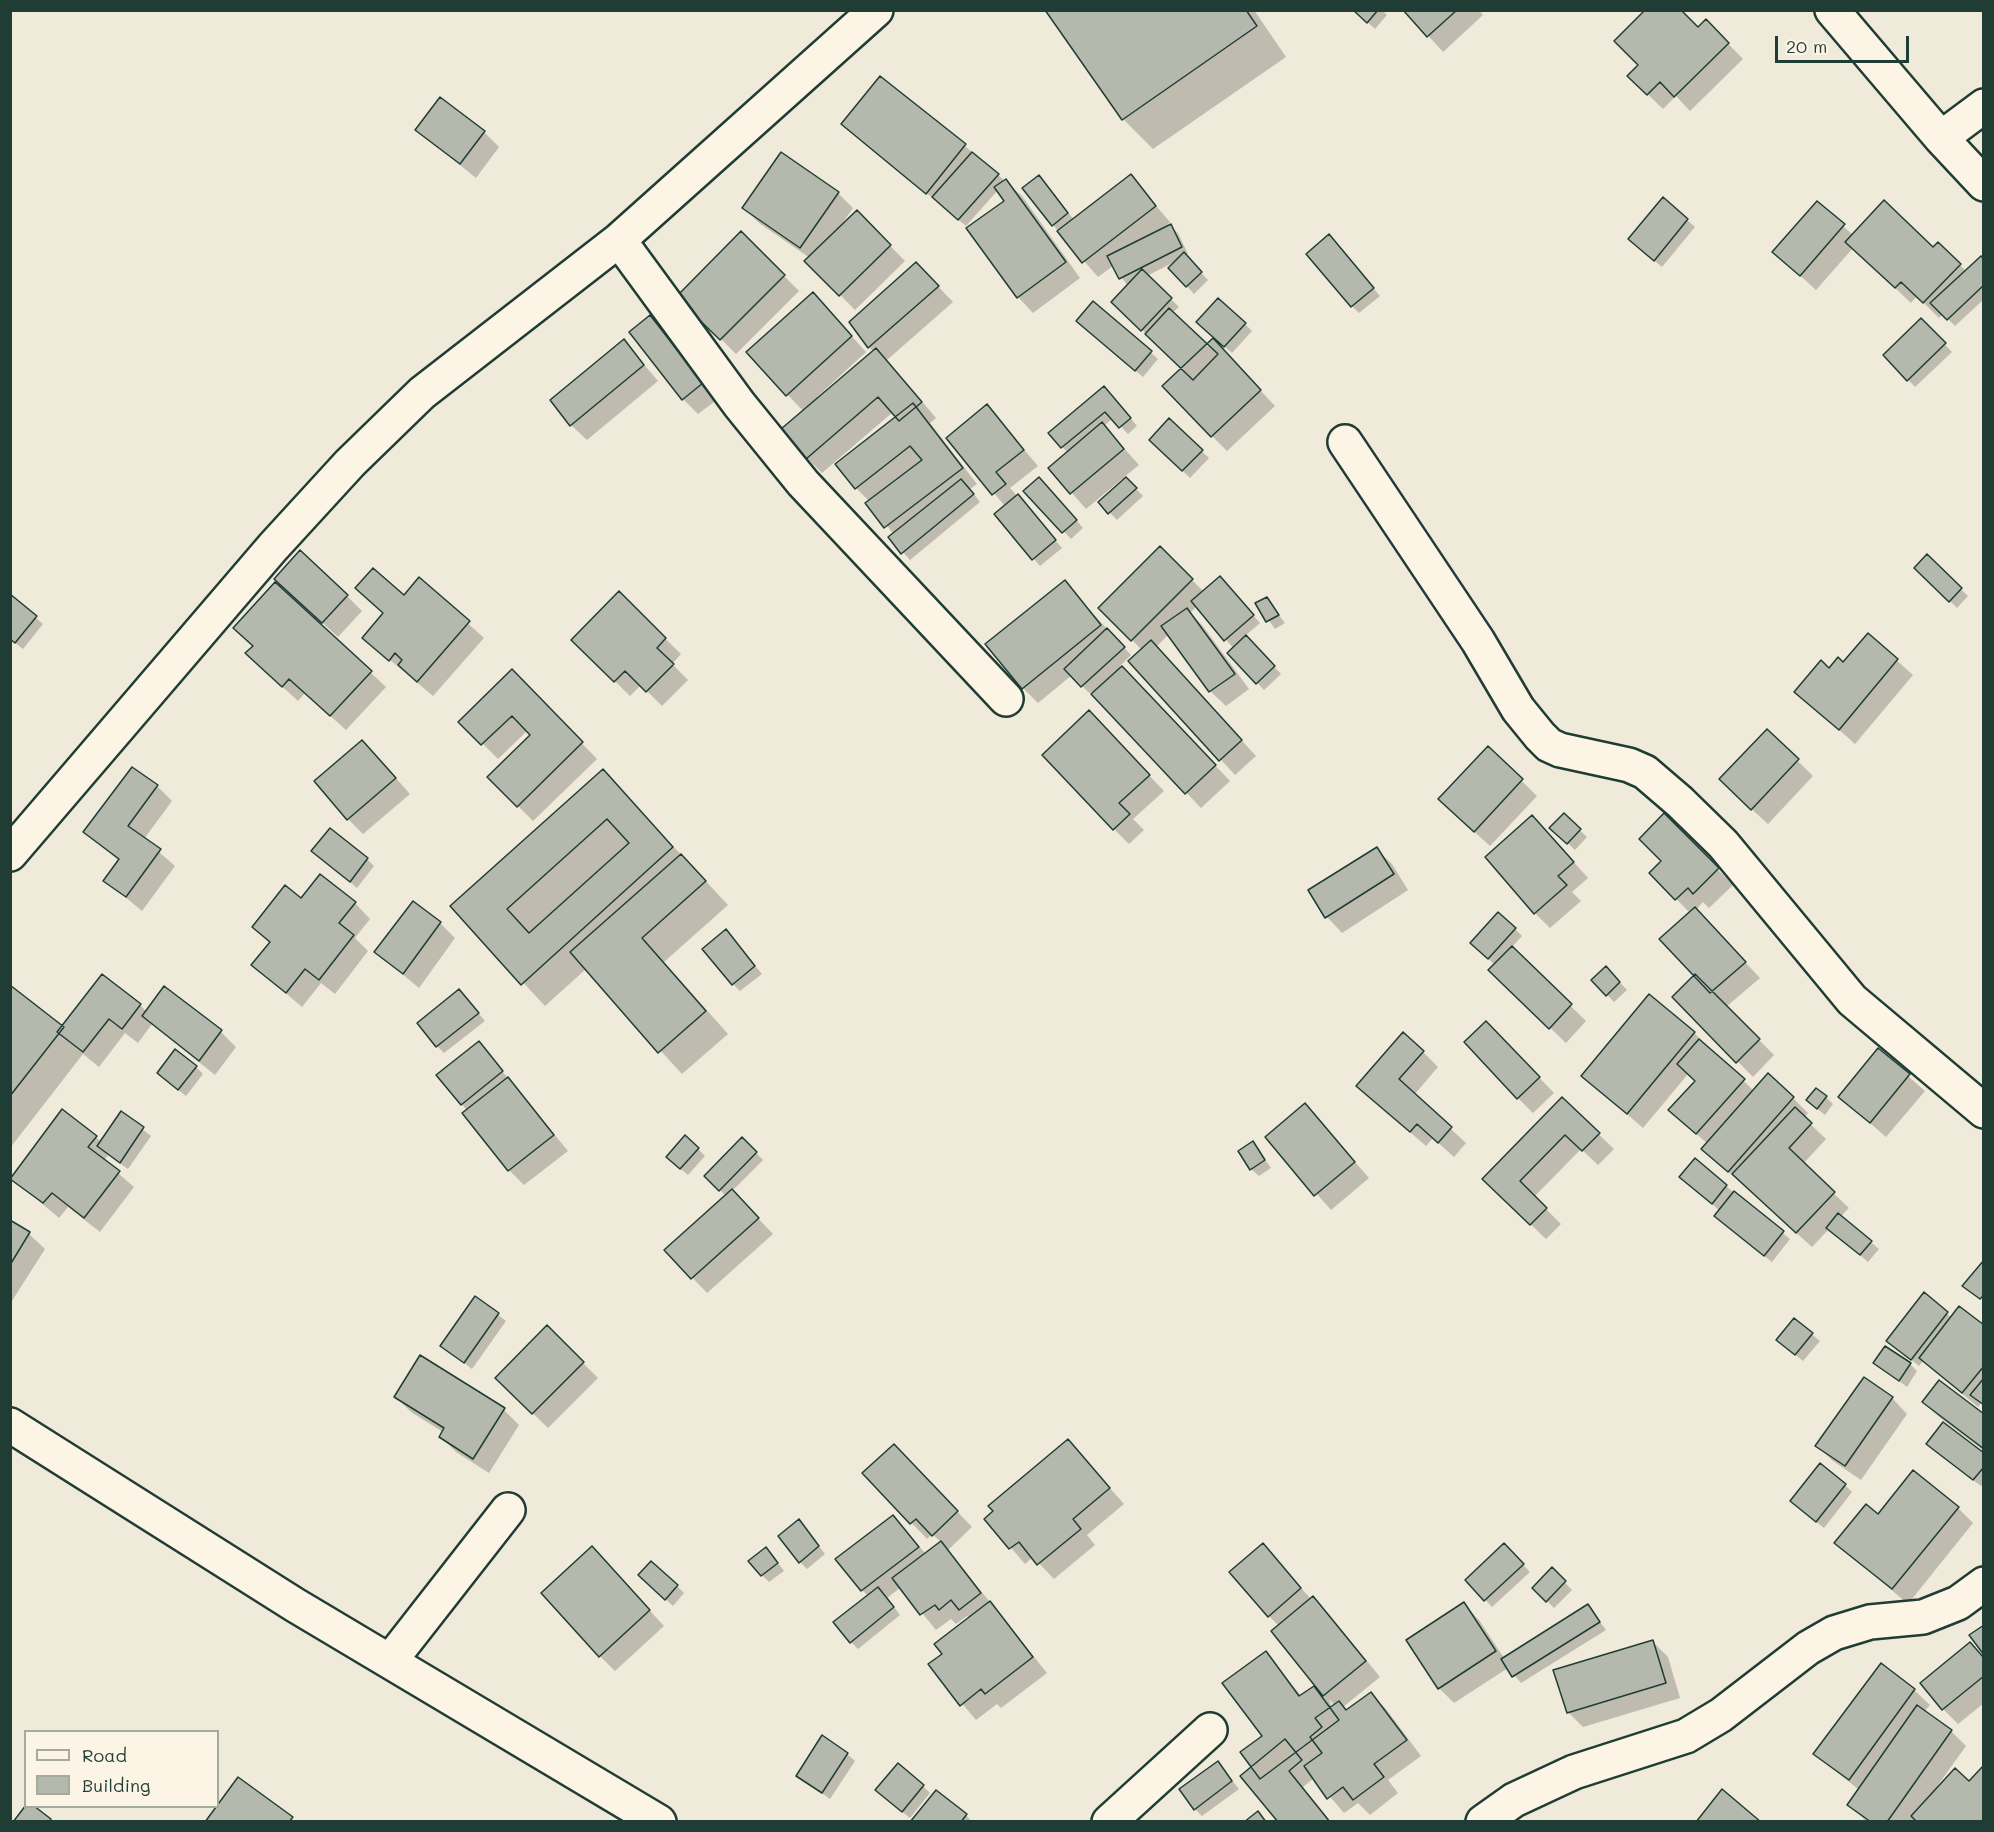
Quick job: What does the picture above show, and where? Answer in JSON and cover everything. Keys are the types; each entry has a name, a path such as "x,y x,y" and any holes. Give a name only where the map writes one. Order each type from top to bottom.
{"street":[{"path":"10,854 266,556 350,463 422,393 619,240 876,10"},
{"path":"1832,10 1983,184"},
{"path":"1941,138 1983,106"},
{"path":"619,240 739,404 803,483 1006,699"},
{"path":"1345,442 1478,641 1518,709 1540,736 1549,745 1560,750 1637,768 1680,801 1723,844 1852,1000 1983,1110"},
{"path":"10,1425 285,1599 659,1821"},
{"path":"390,1661 508,1510"},
{"path":"1483,1821 1514,1800 1574,1772 1686,1736 1721,1715 1808,1648 1834,1633 1870,1622 1923,1617 1958,1602 1983,1584"},
{"path":"1109,1821 1210,1730"}],"building":[{"path":"1045,10 1246,10 1257,26 1122,120"},
{"path":"1353,10 1378,10 1367,23"},
{"path":"1403,10 1457,10 1427,37"},
{"path":"1645,10 1681,10 1698,27 1706,19 1729,43 1674,97 1660,82 1647,95 1627,76 1638,65 1614,41"},
{"path":"880,76 966,144 926,194 841,124"},
{"path":"440,97 485,131 460,164 415,130"},
{"path":"781,152 839,192 800,248 742,208"},
{"path":"972,152 999,174 958,220 932,197"},
{"path":"1131,174 1156,206 1082,263 1057,231"},
{"path":"1039,175 1068,213 1052,226 1022,188"},
{"path":"1006,179 1066,262 1017,298 966,228 1004,201 994,187"},
{"path":"1663,197 1688,219 1654,261 1628,239"},
{"path":"1884,200 1933,247 1938,242 1961,264 1923,303 1901,282 1895,288 1845,242"},
{"path":"1817,201 1845,224 1800,276 1772,252"},
{"path":"857,210 891,245 839,296 804,261"},
{"path":"1171,224 1182,247 1119,279 1107,256"},
{"path":"741,231 785,275 720,340 676,297"},
{"path":"1329,234 1374,288 1351,307 1306,254"},
{"path":"1184,252 1202,272 1186,287 1168,268"},
{"path":"1981,256 1984,259 1984,285 1947,320 1930,303"},
{"path":"916,262 939,286 868,348 849,322"},
{"path":"1142,269 1172,298 1141,331 1111,302"},
{"path":"813,292 852,336 786,396 746,352"},
{"path":"1218,298 1246,323 1224,347 1196,322"},
{"path":"1093,301 1152,351 1135,371 1076,321"},
{"path":"1169,308 1218,354 1193,380 1145,334"},
{"path":"650,315 703,383 682,400 629,332"},
{"path":"1921,318 1946,343 1907,381 1883,355"},
{"path":"1213,338 1261,390 1211,437 1162,386"},
{"path":"624,339 644,365 570,426 550,400"},
{"path":"876,348 922,402 899,421 878,397 806,459 781,429"},
{"path":"1104,386 1131,418 1119,428 1105,412 1061,448 1048,433"},
{"path":"913,403 963,468 884,528 865,503 922,460 910,446 855,489 835,464"},
{"path":"987,404 1024,450 996,472 1006,484 992,495 946,438"},
{"path":"1169,418 1203,450 1182,471 1149,440"},
{"path":"1102,422 1124,449 1070,494 1048,468"},
{"path":"1039,477 1077,520 1062,533 1023,491"},
{"path":"1126,477 1137,488 1108,514 1098,502"},
{"path":"961,479 974,494 901,554 888,537"},
{"path":"1018,494 1056,540 1032,560 994,514"},
{"path":"1160,546 1193,579 1131,641 1098,608"},
{"path":"300,550 348,595 322,623 274,579"},
{"path":"1927,554 1962,588 1949,602 1914,568"},
{"path":"373,568 404,595 419,577 470,621 417,682 398,665 402,660 395,653 389,661 362,638 383,613 355,588"},
{"path":"1220,576 1254,615 1224,641 1191,601"},
{"path":"1065,580 1101,625 1022,689 985,644"},
{"path":"275,582 372,671 330,716 289,679 282,687 245,653 253,646 233,628"},
{"path":"619,591 666,638 657,648 674,664 646,692 625,671 614,682 571,640"},
{"path":"10,594 37,616 15,643 10,639"},
{"path":"1267,597 1279,615 1266,622 1255,603"},
{"path":"1187,608 1235,674 1209,692 1161,626"},
{"path":"1107,628 1125,647 1081,687 1064,669"},
{"path":"1868,633 1898,659 1839,730 1794,692 1821,660 1829,668 1838,657 1843,662"},
{"path":"1246,635 1275,666 1256,684 1227,653"},
{"path":"1151,640 1242,740 1219,761 1128,661"},
{"path":"1122,666 1216,765 1185,794 1091,694"},
{"path":"512,669 583,742 517,807 487,777 530,735 512,716 481,745 458,722"},
{"path":"1089,710 1150,775 1119,803 1130,814 1113,830 1042,755"},
{"path":"1767,729 1799,759 1751,810 1719,779"},
{"path":"362,740 396,778 347,820 314,781"},
{"path":"1488,746 1523,779 1474,832 1438,799"},
{"path":"132,767 158,785 128,826 161,849 126,897 103,881 119,859 83,832"},
{"path":"603,769 673,847 521,985 450,906","holes":["607,819 629,843 529,933 507,909"]},
{"path":"1564,813 1581,829 1567,844 1549,828"},
{"path":"1664,813 1719,868 1693,894 1688,888 1675,900 1649,873 1661,861 1639,839"},
{"path":"1532,815 1574,862 1558,876 1567,885 1534,914 1485,857"},
{"path":"330,828 368,858 350,882 311,851"},
{"path":"1377,847 1394,874 1325,918 1308,890"},
{"path":"681,854 706,881 642,938 706,1011 658,1053 570,952"},
{"path":"320,874 356,902 339,923 354,935 319,980 305,969 286,993 251,965 270,942 252,927 285,885 301,898"},
{"path":"413,901 441,922 403,974 374,952"},
{"path":"1695,907 1746,962 1710,993 1659,939"},
{"path":"1498,912 1516,928 1488,959 1470,943"},
{"path":"726,929 755,966 732,985 702,949"},
{"path":"1512,946 1572,1004 1549,1029 1488,970"},
{"path":"1606,966 1620,982 1606,996 1591,980"},
{"path":"102,974 141,1004 122,1029 109,1019 83,1052 57,1032"},
{"path":"1695,974 1760,1039 1736,1063 1672,997"},
{"path":"10,985 64,1027 10,1096"},
{"path":"164,986 222,1030 199,1061 142,1016"},
{"path":"459,989 479,1013 436,1047 417,1023"},
{"path":"1649,994 1695,1032 1627,1114 1581,1076"},
{"path":"1486,1021 1540,1077 1517,1099 1464,1042"},
{"path":"1403,1032 1424,1051 1399,1079 1452,1127 1438,1143 1417,1124 1410,1132 1356,1086"},
{"path":"1699,1039 1745,1079 1696,1134 1668,1110 1695,1081 1677,1064"},
{"path":"479,1041 503,1071 461,1105 436,1075"},
{"path":"1878,1048 1910,1074 1870,1123 1838,1097"},
{"path":"175,1049 197,1066 178,1090 157,1073"},
{"path":"1768,1073 1794,1097 1728,1172 1701,1149"},
{"path":"508,1077 554,1135 508,1171 462,1113"},
{"path":"1816,1088 1827,1096 1817,1109 1806,1100"},
{"path":"1562,1097 1600,1133 1582,1151 1565,1135 1520,1181 1547,1208 1530,1225 1482,1179"},
{"path":"1305,1103 1355,1162 1314,1196 1265,1137"},
{"path":"1795,1107 1812,1123 1789,1148 1835,1192 1796,1233 1732,1174"},
{"path":"62,1109 97,1136 88,1147 120,1171 84,1218 52,1193 43,1203 10,1179"},
{"path":"121,1111 144,1127 120,1163 97,1146"},
{"path":"685,1135 699,1148 680,1169 666,1157"},
{"path":"742,1137 757,1152 719,1191 704,1176"},
{"path":"1253,1141 1265,1160 1250,1170 1238,1151"},
{"path":"1695,1158 1727,1185 1712,1204 1679,1177"},
{"path":"732,1189 759,1218 691,1279 664,1250"},
{"path":"1734,1191 1784,1231 1764,1256 1714,1216"},
{"path":"1838,1213 1872,1241 1860,1255 1826,1228"},
{"path":"10,1220 30,1232 10,1265"},
{"path":"1984,1260 1984,1295 1980,1299 1962,1286"},
{"path":"1924,1292 1948,1312 1911,1360 1886,1341"},
{"path":"475,1296 499,1313 464,1363 440,1346"},
{"path":"1959,1306 1984,1325 1984,1366 1962,1393 1919,1358"},
{"path":"1794,1318 1813,1333 1795,1355 1776,1340"},
{"path":"547,1325 584,1362 532,1414 495,1378"},
{"path":"1885,1346 1911,1363 1899,1381 1873,1363"},
{"path":"420,1355 505,1408 473,1459 439,1437 444,1428 394,1397"},
{"path":"1864,1377 1893,1397 1845,1466 1815,1446"},
{"path":"1984,1378 1984,1405 1970,1395"},
{"path":"1939,1380 1984,1414 1984,1449 1922,1402"},
{"path":"1943,1422 1984,1453 1984,1467 1973,1480 1926,1444"},
{"path":"1068,1439 1110,1488 1073,1519 1081,1529 1037,1565 1019,1542 1009,1549 984,1519 993,1511 988,1506"},
{"path":"894,1444 958,1511 932,1536 916,1519 910,1524 862,1473"},
{"path":"1820,1463 1846,1484 1816,1522 1790,1501"},
{"path":"1913,1470 1959,1507 1892,1589 1834,1543 1866,1504 1878,1514"},
{"path":"893,1515 919,1547 861,1591 835,1559"},
{"path":"799,1519 819,1546 799,1563 778,1536"},
{"path":"941,1541 981,1593 959,1610 951,1600 939,1610 935,1605 920,1615 892,1578"},
{"path":"1263,1543 1301,1588 1268,1617 1229,1572"},
{"path":"1504,1543 1524,1564 1484,1601 1465,1580"},
{"path":"592,1546 650,1610 599,1657 541,1593"},
{"path":"766,1547 778,1563 761,1576 748,1561"},
{"path":"651,1561 678,1585 665,1600 638,1575"},
{"path":"1552,1567 1566,1581 1546,1602 1532,1588"},
{"path":"878,1587 894,1607 850,1643 833,1622"},
{"path":"1313,1596 1366,1661 1323,1696 1271,1631"},
{"path":"990,1601 1033,1657 985,1694 981,1689 960,1706 928,1664 942,1654 934,1644"},
{"path":"1464,1602 1496,1651 1438,1689 1406,1640"},
{"path":"1588,1604 1600,1622 1512,1677 1501,1659"},
{"path":"1984,1625 1984,1655 1969,1635"},
{"path":"1653,1640 1666,1683 1567,1713 1553,1670"},
{"path":"1970,1642 1984,1658 1984,1676 1942,1710 1920,1683"},
{"path":"1266,1651 1299,1696 1314,1686 1339,1720 1260,1779 1240,1752 1262,1736 1222,1683"},
{"path":"1881,1663 1915,1689 1849,1780 1813,1754"},
{"path":"1371,1692 1407,1740 1374,1764 1384,1777 1353,1800 1343,1787 1327,1799 1304,1766 1322,1753 1310,1737 1322,1727 1315,1718 1339,1701 1346,1710"},
{"path":"1917,1705 1952,1730 1887,1822 1871,1822 1847,1805"},
{"path":"822,1735 848,1753 822,1793 796,1776"},
{"path":"1285,1739 1302,1760 1289,1771 1330,1822 1278,1822 1240,1776"},
{"path":"1218,1761 1232,1781 1194,1810 1179,1789"},
{"path":"898,1763 924,1785 902,1812 875,1790"},
{"path":"1984,1765 1984,1822 1917,1822 1911,1816 1955,1768 1969,1781"},
{"path":"238,1777 293,1817 289,1822 205,1822 215,1808 219,1808 219,1803"},
{"path":"1722,1789 1761,1822 1696,1822"},
{"path":"936,1790 967,1814 961,1822 910,1822"},
{"path":"24,1808 37,1808 51,1819 49,1822 13,1822"},
{"path":"1258,1811 1266,1822 1244,1822"}]}
